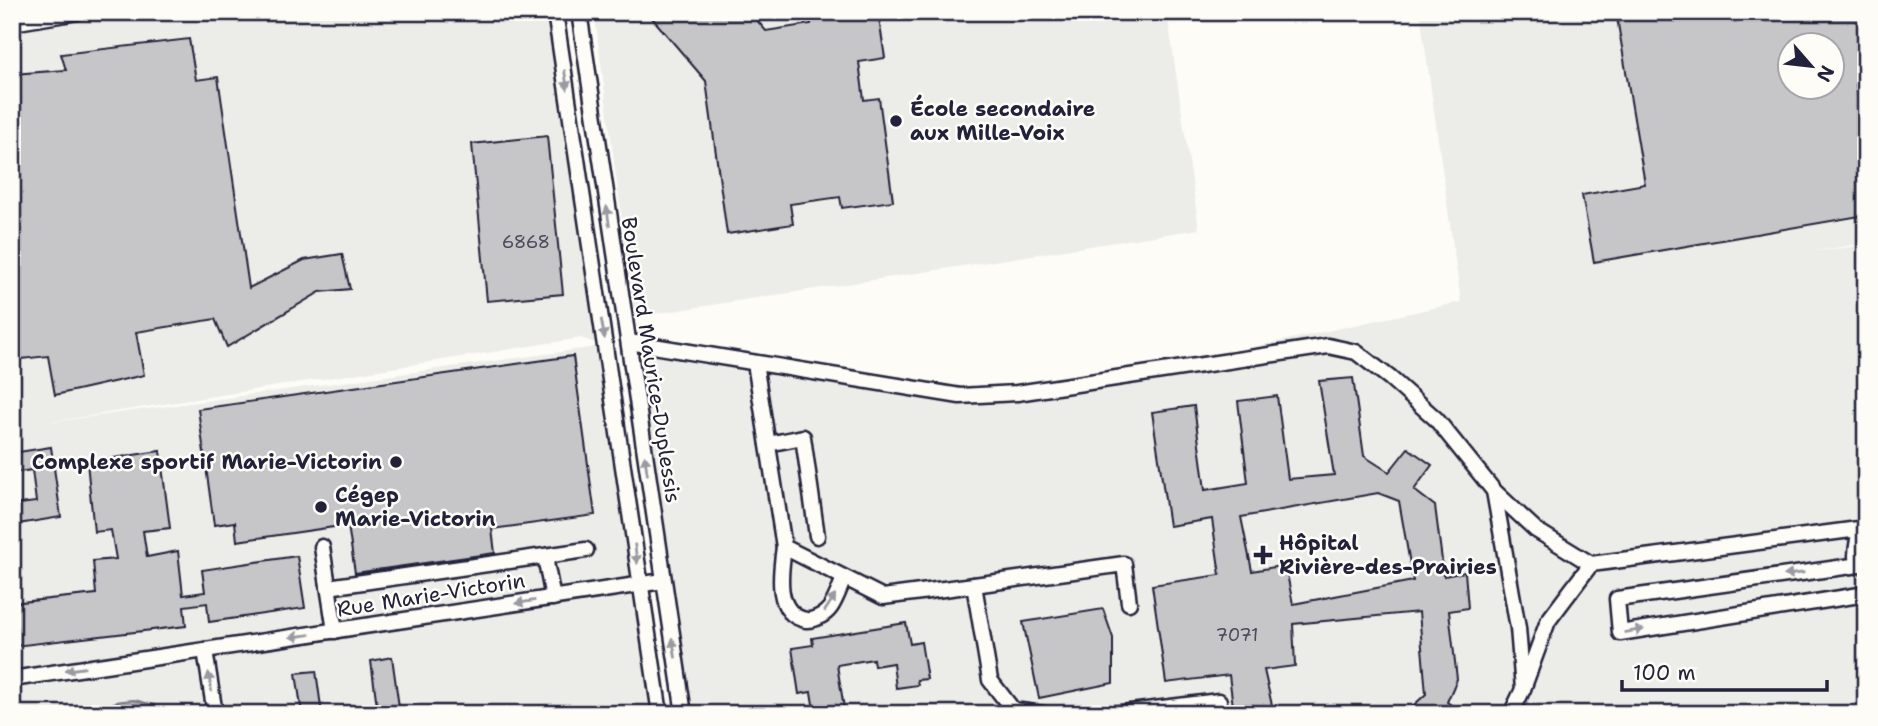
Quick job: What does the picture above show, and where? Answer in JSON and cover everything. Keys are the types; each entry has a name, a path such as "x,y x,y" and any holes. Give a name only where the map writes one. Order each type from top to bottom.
{"street":[{"path":"12,23 78,12"},
{"name":"Boulevard Maurice-Duplessis","path":"555,12 660,714"},
{"name":"Boulevard Maurice-Duplessis","path":"579,12 684,714"},
{"path":"591,251 613,248"},
{"path":"598,303 621,300"},
{"path":"629,342 960,396 1017,393 1328,346 1356,352 1390,378 1436,419 1494,491 1536,530 1591,564 1861,531 1865,541 1866,555 1863,563 1617,599 1620,633 1866,594"},
{"path":"608,364 632,361"},
{"path":"755,363 784,547 781,569 782,596 788,610 808,621 820,617 830,608 844,578"},
{"path":"768,444 803,437 817,536"},
{"path":"1494,491 1518,628 1524,689"},
{"path":"322,547 335,631"},
{"path":"784,547 883,597 1124,564 1129,603"},
{"path":"328,587 586,550"},
{"path":"545,557 552,598"},
{"path":"1511,714 1524,689 1548,621 1591,564"},
{"name":"Rue Marie-Victorin","path":"12,678 663,582"},
{"path":"974,585 990,680 1013,710 1043,714"},
{"path":"205,650 215,714"},
{"path":"1114,714 1219,701"}],"shaded area":[{"path":"12,12 556,12 659,714 12,714","holes":["581,338 604,346 38,424"]},
{"name":"École secondaire aux Mille-Voix","path":"594,12 1167,12 1199,229 635,317"},
{"name":"Hôpital Rivière-des-Prairies","path":"1420,12 1866,12 1866,243 1810,252 1866,245 1866,714 684,714 629,342 960,396 1102,380 1461,302"},
{"path":"134,700 154,705 169,714 100,714 111,704"}],"building":[{"path":"647,12 750,12 766,31 811,24 810,12 878,12 885,58 859,62 864,100 879,98 893,201 842,208 840,197 790,204 793,224 727,234 706,81"},
{"path":"1616,12 1866,12 1866,83 1856,85 1866,145 1866,215 1594,262 1582,195 1645,184"},
{"path":"189,39 196,80 218,77 249,288 304,260 342,254 350,289 320,292 227,347 215,319 136,332 144,375 55,395 48,356 12,360 12,120 21,118 13,74 66,70 61,54"},
{"path":"547,136 563,294 487,301 472,144"},
{"name":"Complexe sportif Marie-Victorin","path":"573,356 595,515 492,529 495,553 355,573 348,525 237,541 235,522 214,525 198,409"},
{"name":"Hôpital Rivière-des-Prairies","path":"1353,378 1364,456 1389,472 1408,448 1432,465 1414,490 1435,506 1444,576 1465,572 1468,608 1449,611 1457,679 1447,702 1464,714 1404,714 1426,694 1419,612 1293,624 1295,666 1264,670 1274,714 1234,714 1229,675 1166,683 1152,585 1220,575 1212,519 1169,526 1152,412 1194,406 1205,490 1248,483 1238,401 1277,396 1288,479 1334,475 1319,381","holes":["1378,493 1399,501 1413,581 1293,604 1286,569 1280,566 1252,571 1241,517"]},
{"path":"51,447 61,517 12,525 12,505 36,502 32,470 12,473 12,453"},
{"path":"160,451 170,528 143,531 147,557 178,551 183,595 205,592 202,570 297,556 305,608 209,622 207,603 184,606 186,626 15,646 12,603 96,594 93,561 116,559 111,530 94,532 87,462"},
{"path":"1103,609 1113,638 1113,683 1039,698 1023,622"},
{"path":"906,623 910,644 921,642 927,679 917,680 918,685 896,688 893,663 874,666 873,659 837,665 845,714 817,714 811,692 799,694 792,648 813,645 812,638"},
{"path":"392,657 400,714 378,714 371,661"},
{"path":"316,671 322,714 302,714 296,673"}],"place":[{"name":"École secondaire aux Mille-Voix","path":"896,121"},
{"name":"Complexe sportif Marie-Victorin","path":"396,462"},
{"name":"Cégep Marie-Victorin","path":"321,507"},
{"name":"Hôpital Rivière-des-Prairies","path":"1263,555"}]}
